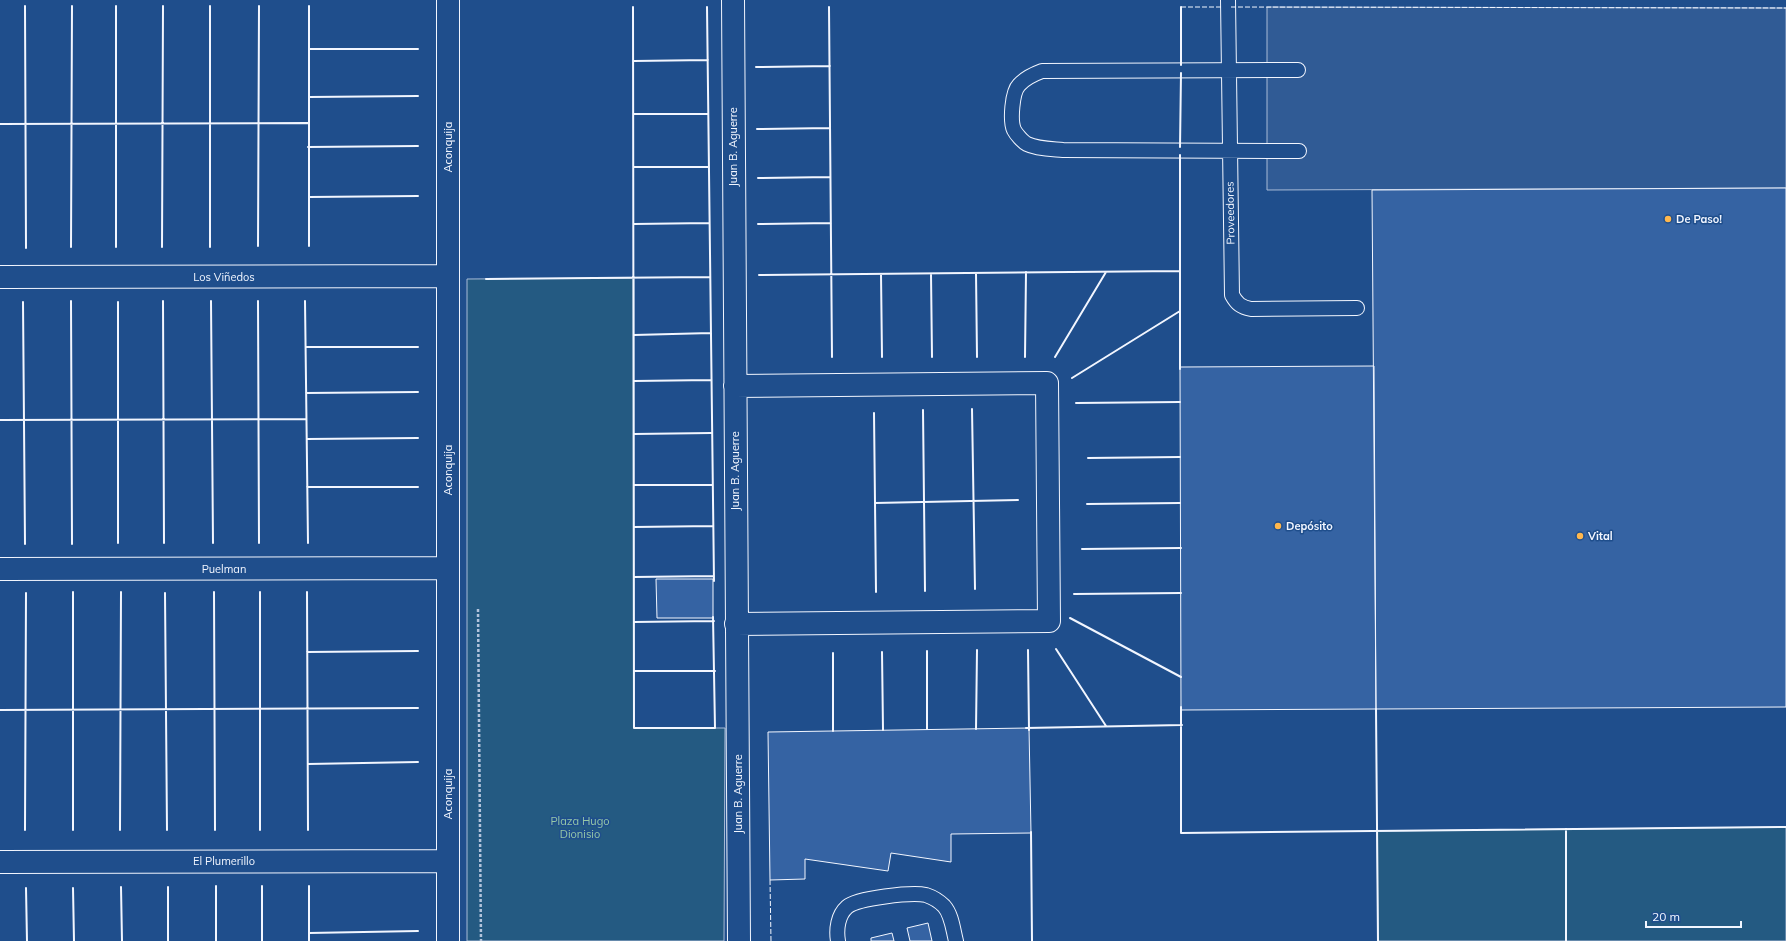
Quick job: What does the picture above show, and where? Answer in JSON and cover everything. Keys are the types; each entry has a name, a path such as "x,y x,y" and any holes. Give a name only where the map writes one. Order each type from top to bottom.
{"street":[{"name":"Aconquija","path":"448,0 448,941"},
{"name":"Juan B. Aguerre","path":"733,0 739,941"},
{"name":"Los Viñedos","path":"0,277 447,276"},
{"path":"735,386 1047,383 1049,621 736,624"},
{"name":"Puelman","path":"0,570 448,568"},
{"name":"El Plumerillo","path":"0,862 448,861"}],"lane":[{"name":"Proveedores","path":"1228,0 1230,287 1232,295 1236,303 1243,307 1251,308 1357,308"},
{"path":"1298,70 1042,71 1028,77 1017,86 1013,99 1012,113 1014,130 1026,144 1042,148 1063,150 1299,151"},
{"path":"838,941 837,925 841,915 847,907 868,899 915,894 926,895 936,899 945,907 950,917 956,941"}],"green space":[{"name":"Plaza Hugo Dionisio","path":"634,278 634,728 725,728 724,941 467,941 467,279"},
{"path":"1786,827 1786,941 1378,941 1377,831"}],"shaded area":[{"path":"1267,7 1786,8 1786,188 1267,190"}],"building":[{"name":"Vital","path":"1786,188 1786,707 1376,709 1372,190"},
{"name":"Depósito","path":"1374,366 1376,709 1181,710 1180,367"},
{"path":"656,579 713,579 713,618 657,618"},
{"path":"1029,728 1031,833 951,834 951,862 891,853 888,871 805,859 805,879 770,880 768,732"},
{"path":"928,923 932,941 910,941 907,928"},
{"path":"892,933 894,941 871,941 871,938"}],"fence":[{"path":"1181,7 1223,7"},
{"path":"1231,7 1786,8"},
{"path":"770,880 771,941"}],"wall":[{"path":"25,6 26,248"},
{"path":"71,247 72,6"},
{"path":"116,6 116,247"},
{"path":"162,247 163,6"},
{"path":"210,6 210,247"},
{"path":"258,246 259,6"},
{"path":"309,6 309,246"},
{"path":"633,7 634,728 715,728 713,617"},
{"path":"707,7 714,581"},
{"path":"829,7 832,357"},
{"path":"1181,7 1181,65"},
{"path":"309,49 418,49"},
{"path":"634,61 708,60"},
{"path":"756,67 830,66"},
{"path":"1180,147 1181,73"},
{"path":"309,97 418,96"},
{"path":"634,114 708,114"},
{"path":"0,124 308,123"},
{"path":"757,129 830,128"},
{"path":"308,147 418,146"},
{"path":"1180,155 1180,369"},
{"path":"634,167 708,167"},
{"path":"758,178 830,177"},
{"path":"309,197 418,196"},
{"path":"634,224 709,223"},
{"path":"758,224 831,223"},
{"path":"759,275 1180,271"},
{"path":"1025,357 1026,272"},
{"path":"1055,357 1106,272"},
{"path":"976,273 977,357"},
{"path":"881,274 882,357"},
{"path":"931,274 932,357"},
{"path":"486,279 710,277"},
{"path":"71,301 72,544"},
{"path":"163,301 164,543"},
{"path":"211,301 213,543"},
{"path":"258,301 259,543"},
{"path":"305,301 308,543"},
{"path":"23,302 25,544"},
{"path":"118,302 118,543"},
{"path":"1072,378 1180,311"},
{"path":"634,335 711,333"},
{"path":"306,347 418,347"},
{"path":"634,381 711,380"},
{"path":"306,393 418,392"},
{"path":"1076,403 1180,402"},
{"path":"972,409 975,589"},
{"path":"923,410 925,591"},
{"path":"874,413 876,592"},
{"path":"0,420 306,419"},
{"path":"634,434 711,433"},
{"path":"307,439 418,438"},
{"path":"1088,458 1180,457"},
{"path":"634,485 712,485"},
{"path":"307,487 418,487"},
{"path":"875,503 1018,500"},
{"path":"1087,504 1180,503"},
{"path":"634,527 713,526"},
{"path":"1082,549 1181,548"},
{"path":"634,577 714,576"},
{"path":"73,592 73,830"},
{"path":"120,830 121,592"},
{"path":"214,592 215,830"},
{"path":"260,592 260,830"},
{"path":"307,592 308,830"},
{"path":"25,830 26,593"},
{"path":"165,593 167,830"},
{"path":"1074,594 1181,593"},
{"path":"1070,618 1181,677"},
{"path":"634,622 714,621"},
{"path":"1056,649 1106,726"},
{"path":"976,729 977,650"},
{"path":"1028,650 1029,730"},
{"path":"307,652 418,651"},
{"path":"927,651 927,729"},
{"path":"882,652 883,730"},
{"path":"833,653 833,731"},
{"path":"634,671 715,671"},
{"path":"1181,707 1181,833 1786,827"},
{"path":"0,710 418,708"},
{"path":"1376,709 1378,941"},
{"path":"1026,728 1182,725"},
{"path":"308,764 418,762"},
{"path":"1566,829 1566,941"},
{"path":"1031,832 1032,941"},
{"path":"216,886 216,941"},
{"path":"262,886 262,941"},
{"path":"309,886 309,941"},
{"path":"121,887 122,941"},
{"path":"168,887 168,941"},
{"path":"26,888 27,941"},
{"path":"73,888 74,941"},
{"path":"309,933 418,931"}],"place":[{"name":"De Paso!","path":"1668,219"},
{"name":"Depósito","path":"1278,526"},
{"name":"Vital","path":"1580,536"}]}
